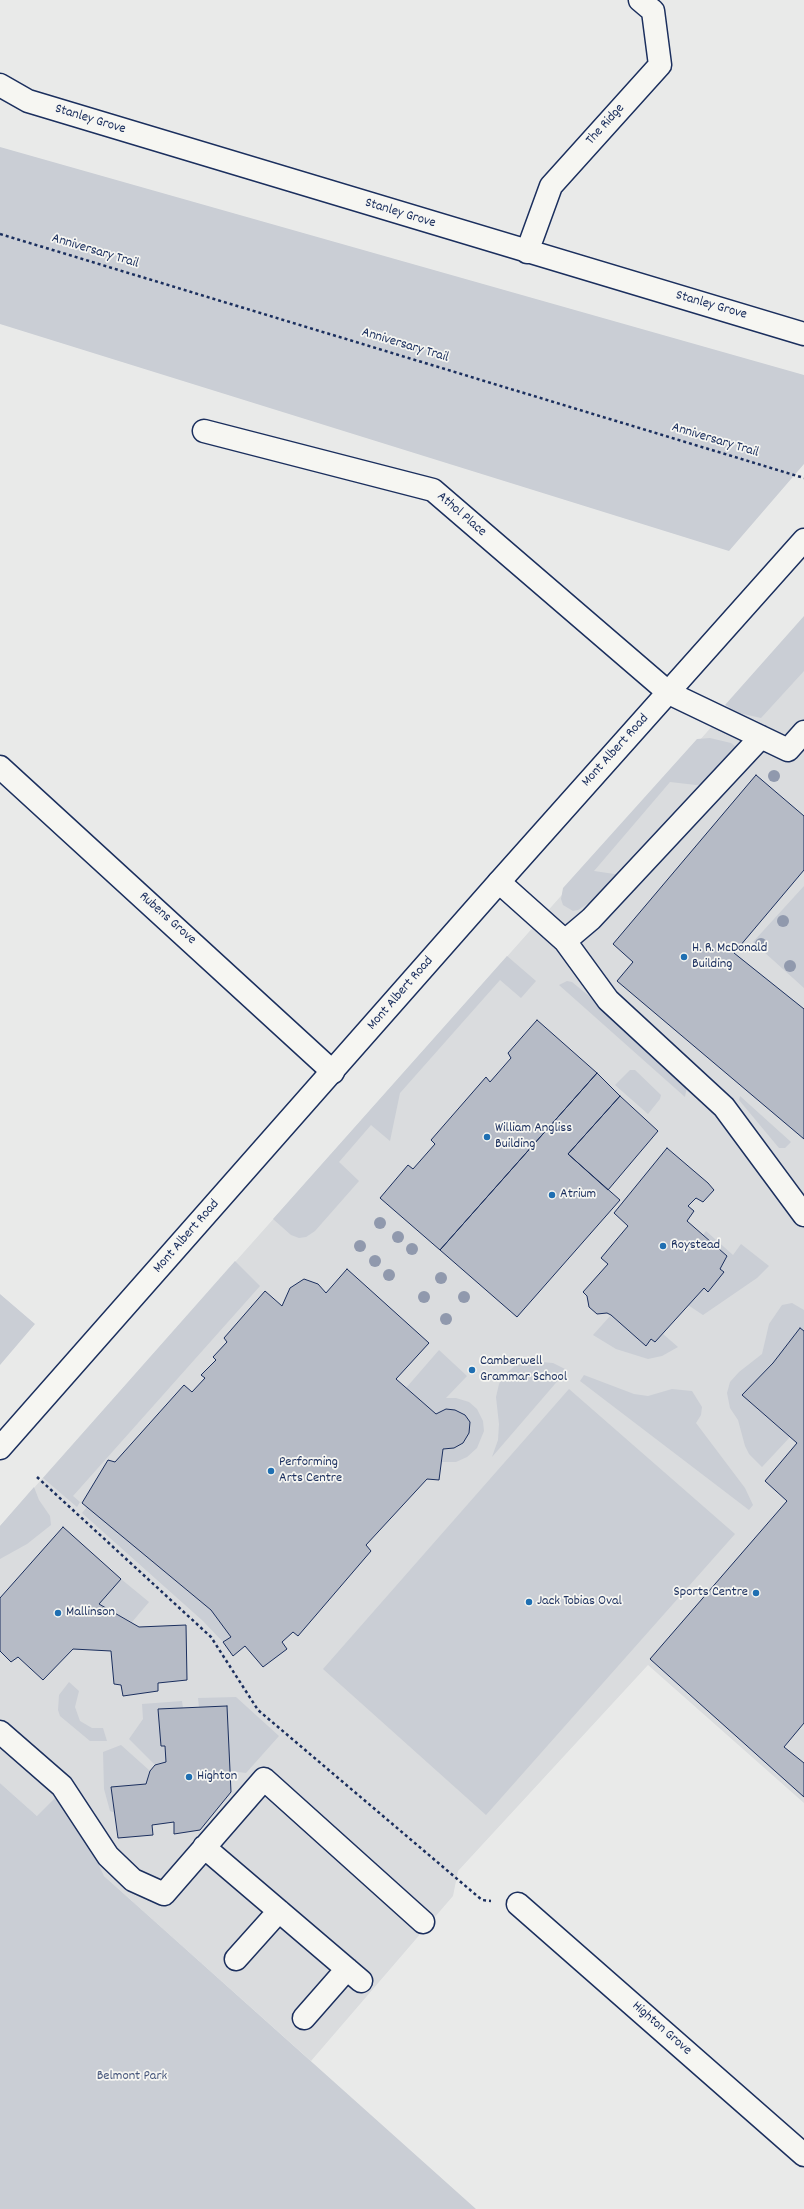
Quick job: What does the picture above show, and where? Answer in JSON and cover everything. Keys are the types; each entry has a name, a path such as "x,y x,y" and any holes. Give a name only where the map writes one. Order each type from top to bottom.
{"street":[{"name":"The Ridge","path":"527,252 551,186 660,65 653,11 640,0"},
{"name":"Stanley Grove","path":"0,85 28,101 804,334"},
{"name":"Athol Place","path":"204,431 432,490 669,693 788,750 804,732"},
{"name":"Mont Albert Road","path":"1,1446 334,1072 499,882 804,540"},
{"path":"565,941 591,919 760,737"},
{"name":"Rubens Grove","path":"0,767 334,1072"},
{"path":"499,882 565,941 608,1000 724,1107 804,1215"},
{"path":"0,1732 62,1786 108,1856 133,1880 164,1894 264,1779 423,1922"},
{"path":"204,1848 354,1975 304,2018"},
{"name":"Highton Grove","path":"518,1904 804,2154"},
{"path":"236,1959 279,1911"}],"path":[{"name":"Anniversary Trail","path":"0,234 804,478"},
{"path":"37,1477 211,1637 258,1710 482,1900 518,1904"}],"shaded area":[{"name":"Camberwell Grammar School","path":"804,623 804,1803 648,1665 458,1871 453,1896 311,2061 0,1783 0,1526"}],"green space":[{"path":"0,147 804,375 804,464 729,551 0,324"},
{"path":"804,616 804,671 761,718 739,713 725,705"},
{"path":"710,738 731,743 736,747 706,784 696,785 670,782 594,871 621,875 595,899 578,910 573,911 563,905 561,899 563,888 697,739"},
{"path":"804,886 804,988 753,942"},
{"path":"507,956 536,981 521,998 500,980 400,1093 390,1141 371,1125 339,1162 359,1181 315,1231 306,1237 299,1238 291,1235 273,1219"},
{"path":"567,981 572,982 601,1006 687,1086 685,1097 559,985"},
{"path":"630,1070 635,1070 661,1095 660,1099 648,1114 615,1085"},
{"path":"740,1096 791,1142 785,1148 779,1148 739,1100"},
{"path":"706,1231 733,1255 741,1244 769,1266 757,1278 703,1315 688,1305 723,1265 721,1263 727,1256 703,1235"},
{"path":"235,1261 260,1286 73,1496 80,1502 77,1507 43,1478"},
{"path":"0,1294 35,1324 0,1365"},
{"path":"792,1303 804,1310 804,1331 800,1328 773,1363 742,1395 790,1437 762,1467 749,1454 745,1446 738,1420 730,1408 727,1393 730,1382 739,1372 762,1354 769,1324 782,1305"},
{"path":"611,1315 646,1346 651,1339 655,1342 663,1334 678,1347 662,1356 648,1359 616,1349 593,1335"},
{"path":"439,1350 467,1376 446,1398 456,1398 469,1402 477,1409 483,1421 484,1431 477,1448 467,1457 456,1462 442,1462 443,1449 454,1448 463,1443 469,1433 470,1422 465,1415 455,1410 446,1409 436,1414 406,1388"},
{"path":"530,1361 553,1363 567,1370 492,1457 498,1440 499,1424 496,1397 499,1384 505,1374 515,1366"},
{"path":"584,1375 634,1394 648,1396 672,1389 692,1391 702,1407 701,1415 696,1423 745,1488 753,1505 749,1510 580,1381"},
{"name":"Jack Tobias Oval","path":"569,1389 735,1534 486,1815 323,1669"},
{"path":"34,1487 39,1500 50,1516 51,1525 27,1544 0,1559 0,1526"},
{"path":"87,1507 211,1610 231,1637 223,1642 203,1621 82,1513"},
{"path":"121,1579 149,1602 132,1622 99,1604"},
{"path":"69,1682 79,1691 75,1707 80,1721 92,1728 103,1728 107,1741 90,1741 60,1716 58,1710 59,1695"},
{"path":"236,1697 279,1736 246,1773 230,1771 227,1706 199,1707 198,1698"},
{"path":"182,1701 183,1708 158,1710 161,1745 165,1746 166,1762 155,1765 129,1739 143,1719 142,1704"},
{"path":"121,1745 150,1771 146,1784 111,1787 115,1813 110,1811 104,1789 103,1752"},
{"name":"Belmont Park","path":"0,1783 37,1816 57,1796 81,1829 104,1876 476,2209 0,2209"}],"building":[{"name":"H. R. McDonald Building","path":"756,775 804,816 804,870 734,953 804,1009 804,1139 617,981 633,962 613,944"},
{"name":"William Angliss Building","path":"537,1020 597,1073 440,1250 380,1198 408,1165 413,1169 435,1144 431,1140 486,1077 490,1082 511,1058 508,1053"},
{"name":"Atrium","path":"597,1073 620,1096 568,1154 620,1200 517,1317 440,1250"},
{"path":"620,1096 658,1131 608,1190 568,1154"},
{"name":"Roystead","path":"667,1148 708,1183 714,1190 703,1202 696,1198 688,1206 694,1211 687,1221 727,1256 720,1269 724,1272 708,1292 704,1288 655,1342 651,1339 646,1346 611,1315 607,1313 597,1314 589,1307 587,1296 583,1292 608,1264 601,1258 628,1226 614,1213"},
{"name":"Performing Arts Centre","path":"347,1269 429,1343 396,1379 436,1414 446,1409 455,1410 465,1415 470,1422 469,1433 463,1443 454,1448 443,1449 439,1480 427,1479 366,1545 371,1551 298,1636 293,1632 282,1642 287,1649 263,1667 245,1646 233,1656 223,1642 231,1637 211,1610 82,1503 108,1460 115,1462 184,1385 192,1392 205,1378 201,1375 216,1360 213,1357 227,1342 224,1338 265,1291 282,1306 290,1288 304,1279 318,1284 326,1293"},
{"name":"Sports Centre","path":"800,1328 804,1331 804,1723 784,1747 804,1763 804,1797 650,1659 787,1501 765,1481 797,1443 742,1395 773,1363"},
{"name":"Mallinson","path":"63,1527 121,1579 99,1604 139,1627 186,1625 187,1680 158,1683 158,1691 123,1696 121,1685 114,1684 111,1651 73,1649 43,1680 18,1657 11,1662 0,1651 0,1598"},
{"name":"Highton","path":"227,1706 231,1792 200,1830 174,1834 174,1822 152,1825 153,1835 118,1838 111,1787 146,1784 150,1771 155,1765 166,1762 165,1746 161,1746 158,1709"}],"place":[{"name":"H. R. McDonald Building","path":"684,957"},
{"name":"William Angliss Building","path":"487,1137"},
{"name":"Atrium","path":"552,1195"},
{"name":"Roystead","path":"663,1246"},
{"name":"Camberwell Grammar School","path":"472,1370"},
{"name":"Performing Arts Centre","path":"271,1471"},
{"name":"Sports Centre","path":"756,1593"},
{"name":"Jack Tobias Oval","path":"529,1602"},
{"name":"Mallinson","path":"58,1613"},
{"name":"Highton","path":"189,1777"}]}
